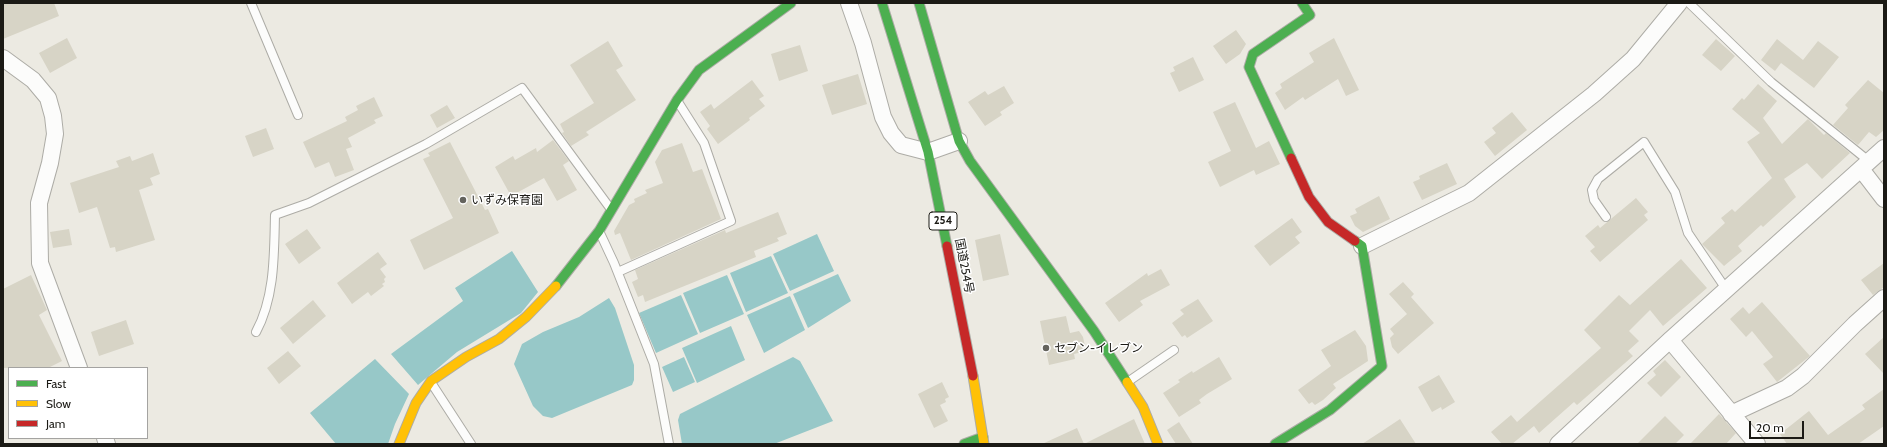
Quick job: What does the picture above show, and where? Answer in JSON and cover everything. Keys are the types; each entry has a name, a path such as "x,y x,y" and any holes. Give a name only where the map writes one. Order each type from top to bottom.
{"main road":[{"path":"399,444 416,403 431,381 466,357 499,338 526,317 554,288 598,231 650,148 677,100 698,70 791,3"},
{"name":"国道254号","path":"882,3 928,152 968,344 983,441"},
{"path":"919,3 959,141 970,161 1094,331 1143,407 1158,444"},
{"path":"1275,444 1330,410 1382,366 1362,246 1328,222 1309,197 1249,67 1254,54 1310,15 1302,3"},
{"path":"964,444 983,441"}],"street":[{"path":"849,3 863,43 883,117 891,133 901,145 928,152 959,141"},
{"path":"1362,246 1469,193 1594,94 1628,64 1672,5"},
{"path":"3,58 34,80 48,98 53,116 55,134 50,163 39,203 40,263 79,367"},
{"path":"1558,444 1726,289 1884,148"},
{"path":"1865,166 1884,199"},
{"path":"1731,414 1787,388 1803,376 1855,324 1884,298"},
{"path":"1670,340 1757,444"}],"lane":[{"path":"251,3 298,115"},
{"path":"1689,3 1771,82 1865,166"},
{"path":"256,332 263,318 269,296 274,265 275,215 309,203 426,144 522,88 611,208"},
{"path":"618,272 731,221 704,143 677,100"},
{"path":"1606,217 1594,200 1592,190 1598,179 1644,142 1675,192 1688,233 1726,289"},
{"path":"598,231 618,272 654,364 669,444"},
{"path":"1127,382 1174,350"},
{"path":"431,381 471,444"}],"water":[{"path":"817,234 834,271 790,291 773,254"},
{"path":"512,251 538,292 521,313 457,352 418,385 391,354 463,301 455,288"},
{"path":"771,256 788,293 746,312 730,273"},
{"path":"838,274 851,301 808,328 793,294"},
{"path":"727,275 744,314 700,333 683,293"},
{"path":"681,295 698,334 656,353 639,313"},
{"path":"790,296 805,330 764,353 747,315"},
{"path":"609,298 615,308 634,365 634,380 632,385 552,418 543,416 533,406 514,364 522,344 543,332 579,317"},
{"path":"731,326 745,360 697,383 682,348"},
{"path":"684,357 695,382 673,392 662,367"},
{"path":"793,357 800,361 833,421 774,444 682,444 678,420 680,414"},
{"path":"375,359 409,394 395,424 388,444 336,444 310,413"}],"building":[{"path":"3,3 54,3 59,16 3,39"},
{"path":"1236,30 1246,44 1240,54 1226,64 1213,46"},
{"path":"67,38 77,58 50,73 39,53"},
{"path":"1334,38 1359,90 1346,96 1338,79 1305,100 1303,97 1285,110 1275,93 1282,88 1280,84 1314,62 1309,53"},
{"path":"1716,39 1735,56 1721,71 1702,55"},
{"path":"1777,39 1803,60 1818,41 1839,57 1814,88 1781,63 1775,71 1761,60"},
{"path":"608,41 623,66 616,70 636,100 586,132 589,135 571,146 562,133 564,132 560,124 594,103 570,65"},
{"path":"800,45 808,71 779,81 771,54"},
{"path":"1193,57 1204,80 1179,92 1170,73 1175,71 1173,67"},
{"path":"858,74 867,104 832,115 822,85"},
{"path":"752,80 764,96 759,99 765,106 749,118 750,120 718,144 707,129 710,126 700,112 711,104 714,109"},
{"path":"1868,80 1884,93 1884,130 1876,137 1869,132 1858,145 1833,125 1848,108 1845,105"},
{"path":"1758,84 1777,101 1763,118 1782,144 1808,119 1824,135 1826,133 1850,153 1822,179 1807,163 1784,179 1796,197 1763,227 1761,225 1738,246 1742,251 1724,266 1702,244 1725,223 1721,218 1732,209 1735,212 1772,178 1747,142 1760,133 1732,109 1742,98 1744,100"},
{"path":"1004,86 1014,103 1000,112 1002,115 985,126 968,102 985,91 988,95"},
{"path":"374,97 383,116 374,120 376,123 348,138 352,147 346,149 354,170 335,177 329,162 315,168 303,142 347,121 345,117 358,110 356,106"},
{"path":"1235,102 1256,148 1269,141 1280,164 1256,175 1254,170 1220,187 1208,162 1231,151 1213,112"},
{"path":"447,105 455,118 437,128 430,115"},
{"path":"1512,112 1527,130 1495,156 1484,142 1496,133 1492,128"},
{"path":"266,128 274,149 253,157 245,136"},
{"path":"553,140 569,161 563,165 577,190 557,201 544,178 511,196 495,167 513,156 515,160 536,148 537,152"},
{"path":"450,142 485,210 488,209 499,233 424,270 410,240 453,218 423,159 430,156 428,153"},
{"path":"682,143 693,172 702,169 721,219 631,260 620,233 615,235 614,231 629,205 635,202 634,199 647,193 645,190 663,183 655,162 662,150"},
{"path":"153,153 160,174 150,178 153,185 139,190 155,240 116,252 115,247 110,248 97,207 79,213 70,183 119,167 116,161 130,156 132,161"},
{"path":"1447,163 1457,184 1422,200 1413,182 1420,179 1419,176"},
{"path":"1379,196 1390,219 1363,232 1355,226 1350,216 1357,213 1355,209"},
{"path":"1636,198 1648,212 1644,215 1648,220 1600,262 1590,251 1595,247 1585,236 1598,225 1600,228"},
{"path":"778,212 787,234 777,238 779,241 754,251 756,257 645,302 643,295 638,297 632,282 638,279 635,270 725,230 726,233"},
{"path":"1292,218 1302,232 1295,237 1300,243 1270,266 1254,246"},
{"path":"69,229 72,245 53,248 50,232"},
{"path":"307,229 321,248 299,264 285,244"},
{"path":"1000,234 1009,275 983,281 975,240"},
{"path":"378,252 387,264 380,269 386,277 384,279 385,282 382,284 384,286 371,296 368,292 352,304 337,283"},
{"path":"1681,259 1707,288 1663,326 1650,310 1629,331 1639,341 1628,351 1633,356 1577,405 1574,402 1539,433 1534,426 1512,444 1502,444 1491,432 1511,415 1517,422 1601,348 1584,330 1619,295 1630,305"},
{"path":"1884,263 1884,287 1873,295 1861,280"},
{"path":"1161,269 1170,285 1140,301 1143,305 1119,322 1105,303 1147,273 1148,276"},
{"path":"31,275 47,310 39,315 62,361 50,367 3,368 3,289"},
{"path":"1403,282 1414,294 1411,297 1434,323 1398,354 1392,347 1390,338 1394,334 1390,329 1407,314 1389,294"},
{"path":"1198,299 1213,321 1187,338 1185,335 1182,337 1172,323 1184,314 1180,310"},
{"path":"313,300 326,316 293,344 280,328"},
{"path":"1762,302 1810,356 1777,382 1763,364 1773,357 1752,331 1746,337 1730,319 1743,307 1749,314"},
{"path":"1066,316 1070,333 1079,331 1083,337 1086,351 1074,354 1075,359 1049,365 1040,321"},
{"path":"126,320 134,344 99,356 91,332"},
{"path":"1355,330 1366,346 1368,361 1333,384 1336,388 1323,400 1315,405 1312,402 1309,404 1298,390 1331,366 1321,350"},
{"path":"1884,337 1884,374 1865,354"},
{"path":"288,351 301,366 279,384 267,368"},
{"path":"1219,357 1232,379 1207,394 1199,400 1201,403 1179,417 1163,393 1180,382 1178,380 1192,371 1193,373"},
{"path":"1665,360 1681,377 1661,397 1647,383 1656,375 1653,371"},
{"path":"1439,375 1455,402 1442,410 1441,407 1432,412 1418,387"},
{"path":"942,382 949,397 945,399 946,402 940,405 948,421 934,428 918,394"},
{"path":"1884,389 1884,426 1858,444 1787,444 1780,434 1809,411 1828,435 1865,409 1862,405"},
{"path":"1719,414 1736,433 1726,444 1690,444"},
{"path":"1665,416 1684,435 1675,444 1637,444"},
{"path":"1134,419 1145,444 1084,444"},
{"path":"1400,419 1416,444 1362,444 1382,431"},
{"path":"1179,422 1193,444 1176,444 1167,430"},
{"path":"1077,428 1084,444 1042,444"}],"traffic: fast":[{"path":"556,286 599,231 677,100 699,70 791,3"},
{"path":"882,3 928,152 947,246"},
{"path":"919,3 959,141 970,161 1094,331 1127,382"},
{"path":"1291,158 1249,67 1253,54 1310,15 1302,3"},
{"path":"1275,444 1330,410 1382,366 1362,246 1355,241"},
{"path":"964,444 983,437"}],"traffic: slow":[{"path":"399,444 416,403 431,381 466,357 499,339 526,317 556,286"},
{"path":"973,376 984,444"},
{"path":"1127,382 1143,407 1158,444"}],"traffic: jam":[{"path":"1291,158 1309,197 1328,222 1355,241"},
{"path":"947,246 973,376"}],"place":[{"name":"いずみ保育園","path":"463,200"},
{"name":"セブン-イレブン","path":"1046,348"}]}
